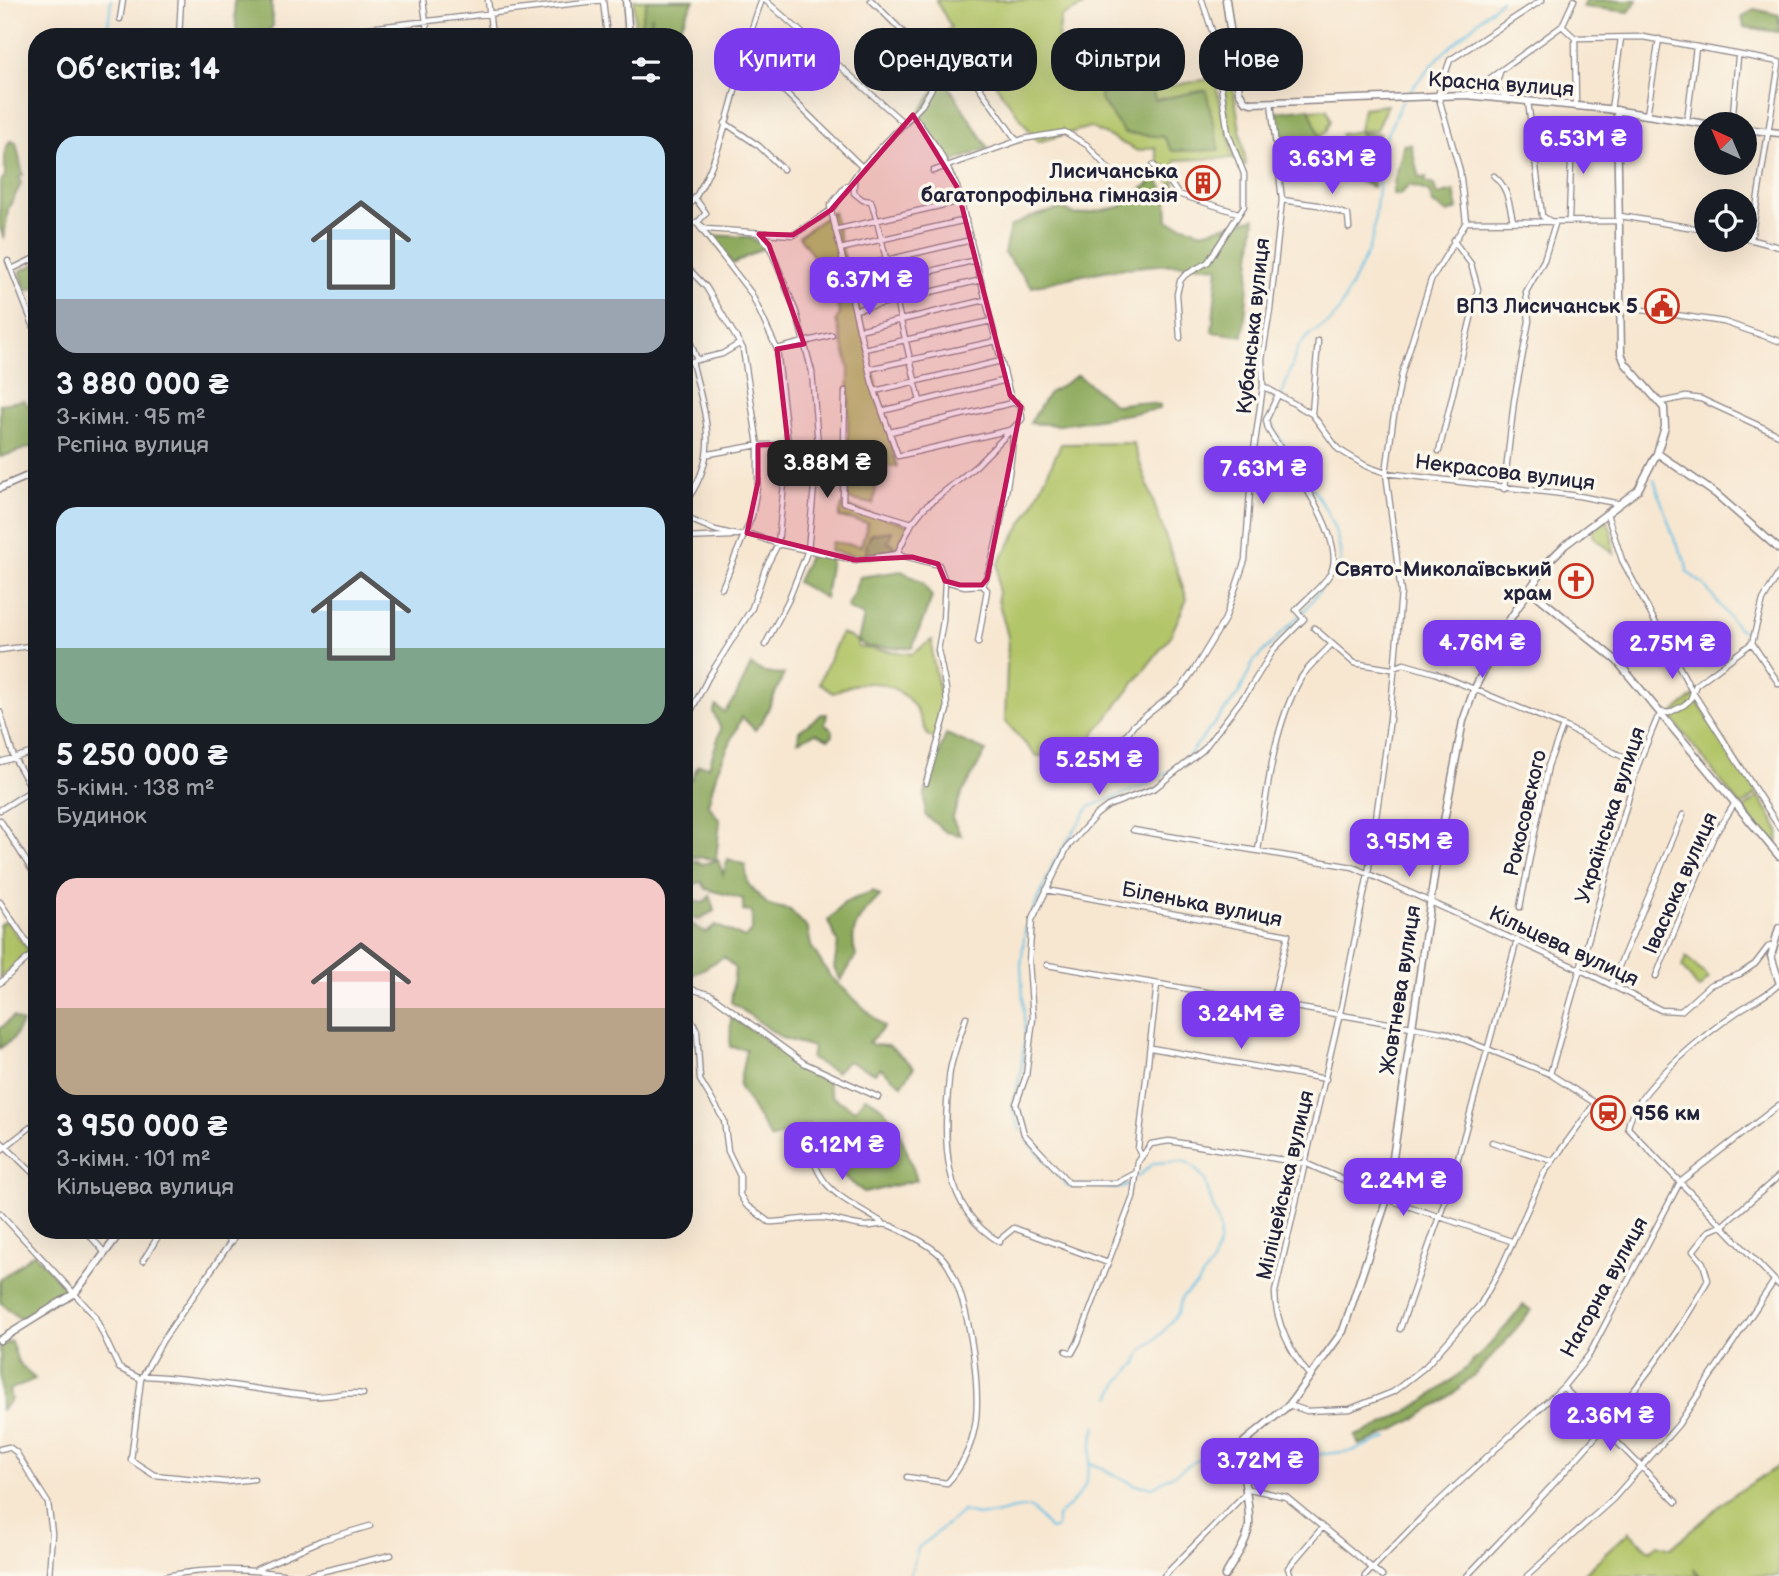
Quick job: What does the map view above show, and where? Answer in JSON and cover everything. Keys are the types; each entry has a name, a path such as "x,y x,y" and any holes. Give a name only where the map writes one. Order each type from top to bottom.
{"main road":[{"path":"626,0 628,28"},
{"name":"Красна вулиця","path":"1226,0 1239,92 1245,101 1251,103 1466,95 1576,105 1694,123"},
{"path":"1614,110 1623,358 1661,402"},
{"path":"1757,130 1779,132"},
{"name":"Жовтнева вулиця","path":"1225,1576 1247,1536 1249,1524 1242,1452 1249,1437 1289,1405 1343,1331 1387,1199 1430,902 1461,733 1474,690 1506,625 1529,589 1560,549 1643,485 1665,427 1666,415 1661,402"},
{"path":"1657,453 1716,495 1779,549"},
{"path":"0,488 28,476"},
{"path":"1529,589 1617,662 1662,712 1778,853"},
{"path":"1779,928 1771,956 1779,983"},
{"path":"0,1340 75,1293 115,1239"}],"street":[{"path":"120,19 123,0"},
{"path":"179,28 181,0"},
{"path":"424,0 427,28"},
{"path":"488,0 491,28"},
{"path":"373,28 603,0 606,28"},
{"path":"755,28 764,0 905,124"},
{"path":"697,222 706,229 793,235 831,210 862,167 913,115 940,74 937,66 872,0"},
{"path":"1180,338 1177,293 1180,281 1185,275 1208,262 1244,206 1244,174 1228,133 1213,34 1202,0"},
{"path":"1542,0 1450,60 1438,95 1460,171 1466,222 1620,218 1694,228"},
{"path":"1466,95 1562,26 1574,0"},
{"path":"1562,26 1575,37 1658,40 1779,63 1757,206"},
{"path":"1575,37 1576,105"},
{"path":"1614,110 1620,38"},
{"path":"1647,116 1658,40"},
{"path":"1686,122 1696,47"},
{"path":"1733,112 1738,57"},
{"path":"1503,68 1495,88 1500,94 1515,100"},
{"path":"693,201 735,91"},
{"path":"784,91 862,167"},
{"path":"982,91 1017,141"},
{"path":"1504,489 1514,401 1529,321 1526,292 1551,245 1555,224 1542,216 1528,101"},
{"name":"Кубанська вулиця","path":"1109,756 1134,725 1181,688 1225,619 1245,560 1252,464 1263,386 1262,359 1282,200 1271,102"},
{"path":"913,115 949,167 948,173 957,187 1012,403"},
{"path":"725,123 759,146 783,169"},
{"path":"933,171 1017,141 1065,132 1087,145 1114,174 1128,174"},
{"path":"1569,219 1572,132"},
{"path":"1153,165 1166,176 1178,194 1238,213"},
{"path":"1494,176 1508,196 1513,221"},
{"path":"854,178 855,193 863,200 870,201 877,221 920,401"},
{"path":"693,223 706,213 695,198"},
{"path":"1282,200 1318,205 1348,215 1349,228"},
{"path":"835,230 961,201"},
{"path":"831,210 874,391 898,456 1013,429"},
{"path":"840,249 966,220"},
{"path":"693,707 752,608 765,569 779,544 788,444 777,349 751,293 697,222"},
{"name":"Міліцейська вулиця","path":"1310,1377 1289,1346 1275,1306 1275,1292 1326,1079 1368,874 1396,667 1401,592 1386,473 1402,373 1431,280 1452,240 1466,222"},
{"path":"759,234 769,245 796,312 812,372 818,445 808,550 788,601 765,645"},
{"path":"845,270 971,240"},
{"path":"1439,451 1478,289 1474,272 1452,240"},
{"path":"1757,241 1779,247"},
{"path":"850,291 976,260"},
{"path":"8,261 28,311"},
{"path":"12,269 28,261"},
{"path":"693,273 706,287 739,344 747,366 758,445 758,482 747,533 722,588"},
{"path":"855,310 981,279"},
{"path":"859,330 985,300"},
{"path":"1622,307 1715,320 1779,341"},
{"path":"864,349 991,321"},
{"path":"777,349 832,335"},
{"path":"869,369 996,341"},
{"path":"1263,386 1312,414 1313,375 1318,341"},
{"path":"694,360 722,354 739,344"},
{"path":"693,356 705,416 709,454 693,486"},
{"path":"874,391 1001,361"},
{"path":"882,411 1006,380"},
{"path":"845,391 843,502 912,523"},
{"path":"1135,1175 1117,1182 1069,1183 1037,1149 1019,1124 1016,1104 1026,1076 1033,1018 1028,962 1032,920 1067,848 1096,815 1155,788 1203,750 1248,691 1274,649 1304,619 1296,610 1331,572 1334,558 1326,529 1302,480 1268,429 1266,420 1278,395"},
{"path":"1661,402 1686,397 1701,399 1779,435"},
{"path":"890,432 1016,402 1021,407 1022,419 1013,429 976,466 924,508 912,523 897,554"},
{"name":"Некрасова вулиця","path":"1312,414 1338,449 1366,466 1386,473 1579,496 1621,504"},
{"path":"982,585 993,562 1012,451 1013,429"},
{"path":"709,454 758,445 846,445"},
{"path":"1607,514 1622,561 1692,691 1779,827"},
{"path":"693,520 736,535"},
{"path":"693,537 747,533 779,544 855,560 897,554 939,565 945,581 945,605 937,650 945,680 947,710 926,783"},
{"path":"1779,573 1763,600 1752,643 1779,684"},
{"path":"945,581 973,587 982,585"},
{"path":"978,643 987,590 982,585"},
{"path":"1314,628 1330,646 1360,666 1396,667 1404,664 1419,668 1563,726 1638,765"},
{"name":"Українська вулиця","path":"1550,1074 1638,765 1662,712 1669,713 1684,705 1696,685 1752,643"},
{"path":"0,650 28,646"},
{"path":"1258,851 1268,784 1289,703 1303,675 1330,646"},
{"path":"0,712 14,758 28,783"},
{"name":"Рокосовского","path":"1520,907 1548,766 1563,726"},
{"path":"0,761 28,754"},
{"path":"0,810 28,792"},
{"name":"Івасюка вулиця","path":"1656,976 1714,836 1735,803"},
{"path":"1611,985 1683,815"},
{"path":"0,820 28,864"},
{"name":"Кільцева вулиця","path":"1133,830 1353,867 1517,940 1659,1009 1681,1011 1710,985 1740,974 1755,964 1768,947 1774,945"},
{"name":"Біленька вулиця","path":"1046,890 1288,934 1272,1002"},
{"path":"0,902 28,941"},
{"path":"1400,1329 1439,1216 1517,940"},
{"path":"0,983 28,957"},
{"path":"1047,965 1447,1033 1550,1074 1595,1103 1553,1161 1480,1306 1425,1367 1393,1392 1350,1409 1307,1411 1289,1405"},
{"path":"1779,983 1726,1021 1667,1070 1637,1102 1629,1116 1628,1128 1779,1285"},
{"path":"1141,1155 1138,1149 1157,984"},
{"path":"693,990 711,995 804,1063 878,1097"},
{"path":"966,1017 948,1078 947,1162 954,1193 985,1234 999,1241 1014,1228 1108,1263"},
{"path":"693,1022 697,1031 700,1080 724,1120 728,1151 739,1171 740,1195 746,1205 769,1222 821,1218 868,1227 884,1223"},
{"path":"1151,1048 1326,1079"},
{"name":"Нагорна вулиця","path":"1365,1576 1371,1567 1563,1387 1590,1354 1680,1182 1779,1105"},
{"path":"0,1151 28,1129"},
{"path":"808,1132 814,1168 819,1175 848,1203 914,1237 940,1256 964,1307 978,1394 973,1435 964,1460 949,1482 906,1477"},
{"path":"0,1141 28,1169"},
{"path":"1066,1351 1074,1352 1135,1185 1141,1155 1155,1142 1169,1141 1307,1164 1387,1199 1511,1241"},
{"path":"1492,1142 1553,1161"},
{"path":"1467,1576 1602,1427 1658,1356 1707,1280 1703,1263 1693,1251 1709,1231 1723,1226 1779,1176"},
{"path":"0,1213 94,1315 119,1368 143,1378 206,1379 315,1396 335,1392 363,1394"},
{"path":"93,1239 105,1253"},
{"path":"143,1261 156,1239"},
{"path":"228,1239 232,1242"},
{"path":"234,1239 163,1340 143,1378 131,1460 154,1475 226,1482 254,1479"},
{"path":"1527,1576 1613,1499 1643,1466 1703,1391 1774,1280"},
{"path":"1563,1387 1676,1502"},
{"path":"0,1449 9,1447 16,1452 48,1503 52,1533 49,1576"},
{"path":"1164,1576 1245,1491 1286,1497 1382,1576"},
{"path":"253,1570 322,1540 370,1526"},
{"path":"1290,1576 1288,1568 1322,1527"},
{"path":"303,1576 391,1555"},
{"path":"166,1576 200,1569 253,1570 296,1576"}],"highlighted area":[{"path":"913,115 957,187 1010,395 1021,407 987,579 982,585 960,585 945,581 938,564 912,557 855,560 747,533 758,482 758,445 788,444 777,349 804,344 769,245 759,234 793,235 831,210"}],"green space":[{"path":"234,0 271,0 271,28 236,28"},
{"path":"634,0 656,0 651,28 635,28"},
{"path":"647,0 694,0 680,28 651,28 652,15 650,28 639,28"},
{"path":"936,0 1086,0 1087,4 1061,17 1060,28 1051,28 1051,91 1185,91 1185,83 1199,81 1199,91 1217,91 1234,158 1175,160 1175,189 1159,165 1155,147 1138,151 1090,127 1038,142 1000,91 1037,91 1037,28 951,27"},
{"path":"1585,0 1637,0 1629,12 1583,7"},
{"path":"1754,9 1779,15 1779,32 1744,27 1742,17"},
{"path":"934,91 952,91 988,148 950,163 918,115"},
{"path":"1100,91 1153,91 1155,100 1206,91 1219,150 1172,151 1164,137 1124,133 1101,100"},
{"path":"1224,91 1234,91 1246,165 1241,165 1230,135"},
{"path":"1387,105 1376,130 1360,131 1361,147 1335,149 1334,145 1341,144 1341,134 1359,131 1363,108"},
{"path":"1309,108 1325,150 1328,169 1319,169 1281,153 1275,112"},
{"path":"1327,109 1331,120 1326,132 1319,137 1310,118 1310,110"},
{"path":"1362,133 1380,134 1373,187 1330,168 1329,152 1362,150"},
{"path":"10,141 16,142 23,175 19,177 21,184 8,209 4,239 0,227 0,182 5,176 5,151"},
{"path":"1411,144 1419,178 1427,177 1425,182 1434,185 1437,195 1454,191 1458,209 1448,213 1433,204 1429,192 1410,185 1399,195 1393,194 1403,145"},
{"path":"1156,178 1167,194 1168,221 1202,232 1255,218 1243,336 1212,332 1218,267 1172,264 1125,268 1032,287 1004,253 1010,227 1030,217 1063,208 1076,215 1120,207"},
{"path":"833,212 897,467 885,466 879,472 873,504 847,499 849,368 836,320 840,314 827,276 799,236"},
{"path":"709,235 748,237 767,246 733,264"},
{"path":"28,267 26,291 20,271"},
{"path":"1078,375 1115,405 1137,402 1160,405 1160,409 1060,425 1030,423 1048,394"},
{"path":"24,400 28,405 28,448 0,457 0,404"},
{"path":"1133,443 1187,599 1170,637 1077,756 1036,756 1005,721 1008,637 998,600 998,564 1032,507 1061,444"},
{"path":"842,505 909,525 896,552 868,558 830,551 832,542 861,546 868,523 839,517"},
{"path":"1606,519 1611,530 1614,554 1593,536 1594,528"},
{"path":"892,531 888,542 894,545 893,550 866,555 871,534"},
{"path":"810,554 831,559 825,598 797,582"},
{"path":"902,571 923,583 932,597 912,648 867,647 858,641 864,616 847,608 860,577"},
{"path":"841,633 858,641 858,647 912,654 932,640 932,655 941,698 937,739 928,736 913,704 892,688 863,683 833,693 819,683"},
{"path":"751,665 765,673 784,674 764,718 755,730 742,717 717,771 708,804 720,821 716,859 693,857 693,776 698,765 709,766 721,729 713,712 716,706 724,712 735,698"},
{"path":"1694,696 1757,793 1741,807 1670,716"},
{"path":"822,714 827,714 825,725 832,729 833,735 828,739 816,733 798,741 799,731"},
{"path":"946,734 986,751 961,795 952,819 961,835 946,832 925,815 925,794"},
{"path":"1759,796 1779,831 1776,849 1743,810"},
{"path":"728,859 745,865 748,884 768,905 790,910 808,929 811,946 830,976 884,1027 869,1042 872,1045 889,1046 914,1067 902,1085 880,1068 875,1073 848,1061 836,1072 811,1059 813,1047 782,1038 731,1002 735,968 724,957 693,975 693,925 706,933 715,925 745,938 752,931 752,912 743,911 743,899 706,889 702,882 694,884 693,860 703,864 718,860 723,874"},
{"path":"873,891 880,896 858,923 853,937 856,956 841,980 834,968 838,943 828,921 844,903"},
{"path":"710,896 714,911 697,920 693,918 693,901 703,903"},
{"path":"6,921 28,949 28,954 0,978 0,925"},
{"path":"1686,957 1709,978 1699,989 1682,967"},
{"path":"13,1017 22,1023 13,1039 0,1048 0,1029"},
{"path":"731,1017 777,1046 793,1066 827,1080 831,1096 855,1110 865,1097 876,1103 893,1121 899,1132 917,1180 865,1193 831,1163 818,1145 809,1124 771,1139 739,1086 746,1049 730,1047"},
{"path":"34,1253 67,1290 43,1308 20,1319 0,1302 0,1280"},
{"path":"1523,1305 1531,1310 1494,1355 1456,1391 1412,1421 1359,1445 1355,1436 1427,1399 1469,1366"},
{"path":"11,1341 18,1362 35,1379 9,1390 11,1400 1,1410 0,1346"},
{"path":"1779,1466 1779,1576 1700,1576 1693,1569 1698,1576 1581,1576 1629,1532 1650,1551 1658,1544 1671,1548 1730,1497"}],"waterway":[{"path":"108,28 111,0"},
{"path":"1406,95 1441,55 1501,0"},
{"path":"1021,1132 1013,1112 1013,1102 1021,1072 1025,1032 1021,965 1025,930 1054,862 1089,807 1142,787 1175,768 1187,757 1239,693 1254,661 1305,610 1341,562 1332,522 1289,454 1271,418 1280,401 1298,347 1310,334 1330,322 1339,311 1367,253 1373,236 1383,143 1403,100"},
{"path":"1654,480 1675,541 1686,561 1687,572 1704,585 1737,627 1749,635"},
{"path":"1027,1140 1069,1187 1084,1185"},
{"path":"1111,1397 1120,1380 1137,1363 1141,1352 1163,1332 1178,1313 1182,1297 1197,1284 1212,1264 1219,1244 1220,1230 1205,1180 1194,1167 1185,1161 1154,1163 1137,1177"},
{"path":"1093,1185 1118,1188 1133,1181"},
{"path":"910,1576 918,1548 963,1511 991,1515 1031,1508 1051,1530 1057,1528 1057,1517 1078,1496 1086,1482 1097,1424"},
{"path":"1245,1452 1296,1457 1352,1451 1388,1437"},
{"path":"1089,1462 1135,1485 1153,1487 1199,1459 1239,1452"}],"place":[{"name":"Лисичанська багатопрофільна гімназія","path":"1203,183"},
{"name":"ВПЗ Лисичанськ 5","path":"1662,306"},
{"name":"Свято-Миколаївський храм","path":"1576,581"},
{"name":"956 км","path":"1608,1113"}]}
